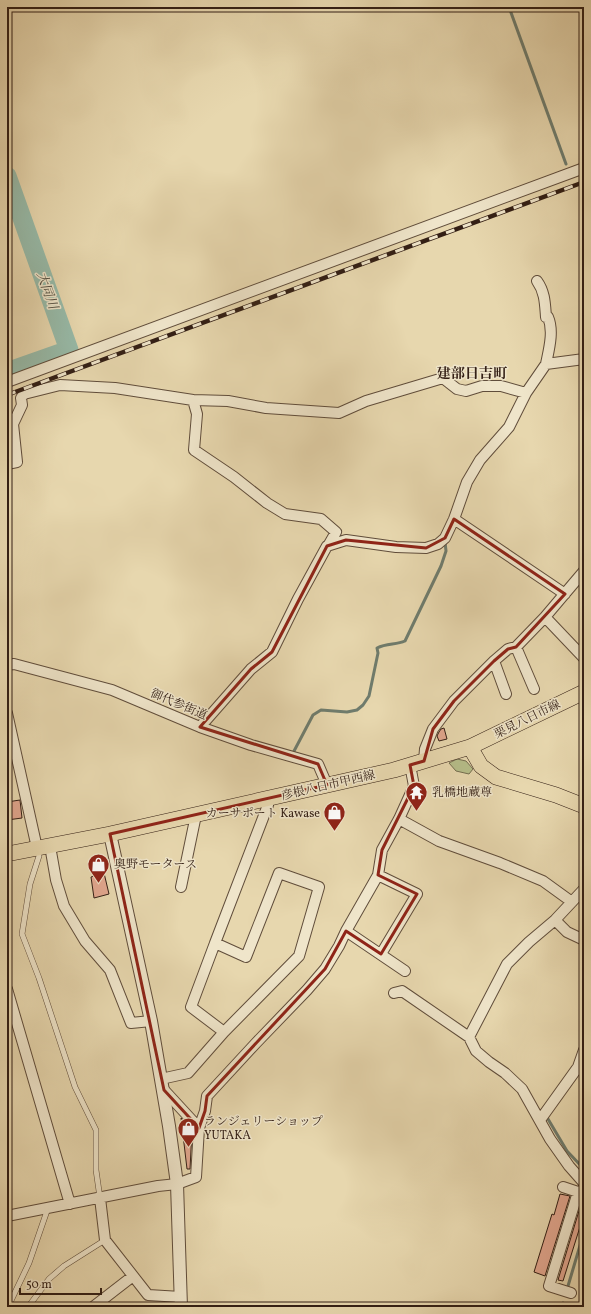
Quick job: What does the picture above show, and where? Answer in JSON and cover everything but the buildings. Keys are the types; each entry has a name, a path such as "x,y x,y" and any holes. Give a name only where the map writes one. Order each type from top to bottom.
{"main road":[{"name":"栗見八日市線","path":"470,747 584,692"},
{"name":"彦根八日市甲西線","path":"7,854 110,834 269,799 417,763 470,747"},
{"path":"470,747 481,766 496,777 556,795 584,806"}],"street":[{"path":"7,382 584,168"},
{"path":"328,546 346,540 396,547 426,548 438,544 445,538 454,520 467,482 480,460 509,427 526,393 546,364 551,323 548,316 546,317 544,294 537,281"},
{"path":"546,364 584,359"},
{"path":"7,464 17,462 13,424 22,405 21,398 24,394 60,385 115,388 193,400 228,401 266,408 339,413 366,401 443,378 457,389 466,391 482,386 501,386 526,393"},
{"path":"193,400 197,414 194,450 234,477 267,503 285,514 321,519 336,532 298,599 272,652 251,669 200,727"},
{"path":"454,520 565,594"},
{"path":"7,1217 158,1186 177,1184 196,1177 199,1128 205,1112 206,1096 312,984 325,969 340,946 346,931 378,875 382,850 399,819 414,786 417,763 433,729 454,701 494,661 508,649 516,647 565,594 581,581 584,571"},
{"path":"545,617 584,658"},
{"path":"516,647 534,689"},
{"path":"494,661 506,694"},
{"name":"御代参街道","path":"7,665 14,664 112,690 200,727 251,745 318,764 327,785"},
{"path":"7,713 43,847 64,906 85,940 110,970 131,1023 150,1021"},
{"path":"224,1032 191,1007 269,799"},
{"path":"181,887 196,815"},
{"path":"399,819 439,841 500,863 543,881 572,902"},
{"path":"100,1198 105,1240 133,1276 148,1295 181,1302 177,1184 162,1085 150,1021 110,834"},
{"path":"162,1085 188,1073 224,1032 299,956 319,887 279,873 246,957 215,943"},
{"path":"378,875 417,894 381,954"},
{"path":"469,1037 507,964 529,942 555,920 584,889"},
{"path":"555,920 567,932 584,940"},
{"path":"346,931 404,971"},
{"path":"7,989 70,1204"},
{"path":"394,993 402,991 469,1037 476,1051 505,1073 522,1089 550,1139 569,1166 584,1183"},
{"path":"540,1120 578,1067 584,1050"},
{"path":"162,1085 199,1128"},
{"path":"563,1187 581,1191 549,1286 571,1293"},
{"path":"93,1307 133,1276"}],"lane":[{"path":"43,847 30,884 22,934 39,978 75,1086 96,1130 96,1170 100,1198"},
{"path":"8,1307 29,1263 48,1208"},
{"path":"28,1307 49,1279 64,1266 105,1240"}],"highlighted area":[{"path":"454,519 565,594 516,647 508,649 494,661 454,701 433,729 424,761 410,765 414,786 382,850 378,875 417,894 381,954 346,931 325,969 207,1096 205,1111 199,1128 164,1090 110,834 327,785 318,764 200,727 251,669 272,652 327,546 346,540 426,548 445,538"}],"green space":[{"path":"457,759 466,761 473,769 469,774 456,771 449,763"}],"waterway":[{"path":"509,7 566,164"},
{"name":"大同川","path":"7,176 69,350 15,369"},
{"path":"293,753 313,715 321,710 347,712 357,710 363,705 369,696 378,653 377,648 384,645 405,641 441,566 446,551 445,542"},
{"path":"548,1119 567,1151 584,1169"},
{"path":"568,1286 584,1232"},
{"path":"562,1307 563,1303"}],"railway":[{"path":"7,395 584,182"}],"place":[{"name":"乳橋地蔵尊","path":"416,812"},
{"name":"カーサポート Kawase","path":"335,832"},
{"name":"奥野モータース","path":"99,884"},
{"name":"ランジェリーショップ YUTAKA","path":"189,1148"}],"district":[{"name":"建部日吉町","path":"472,373"}]}
